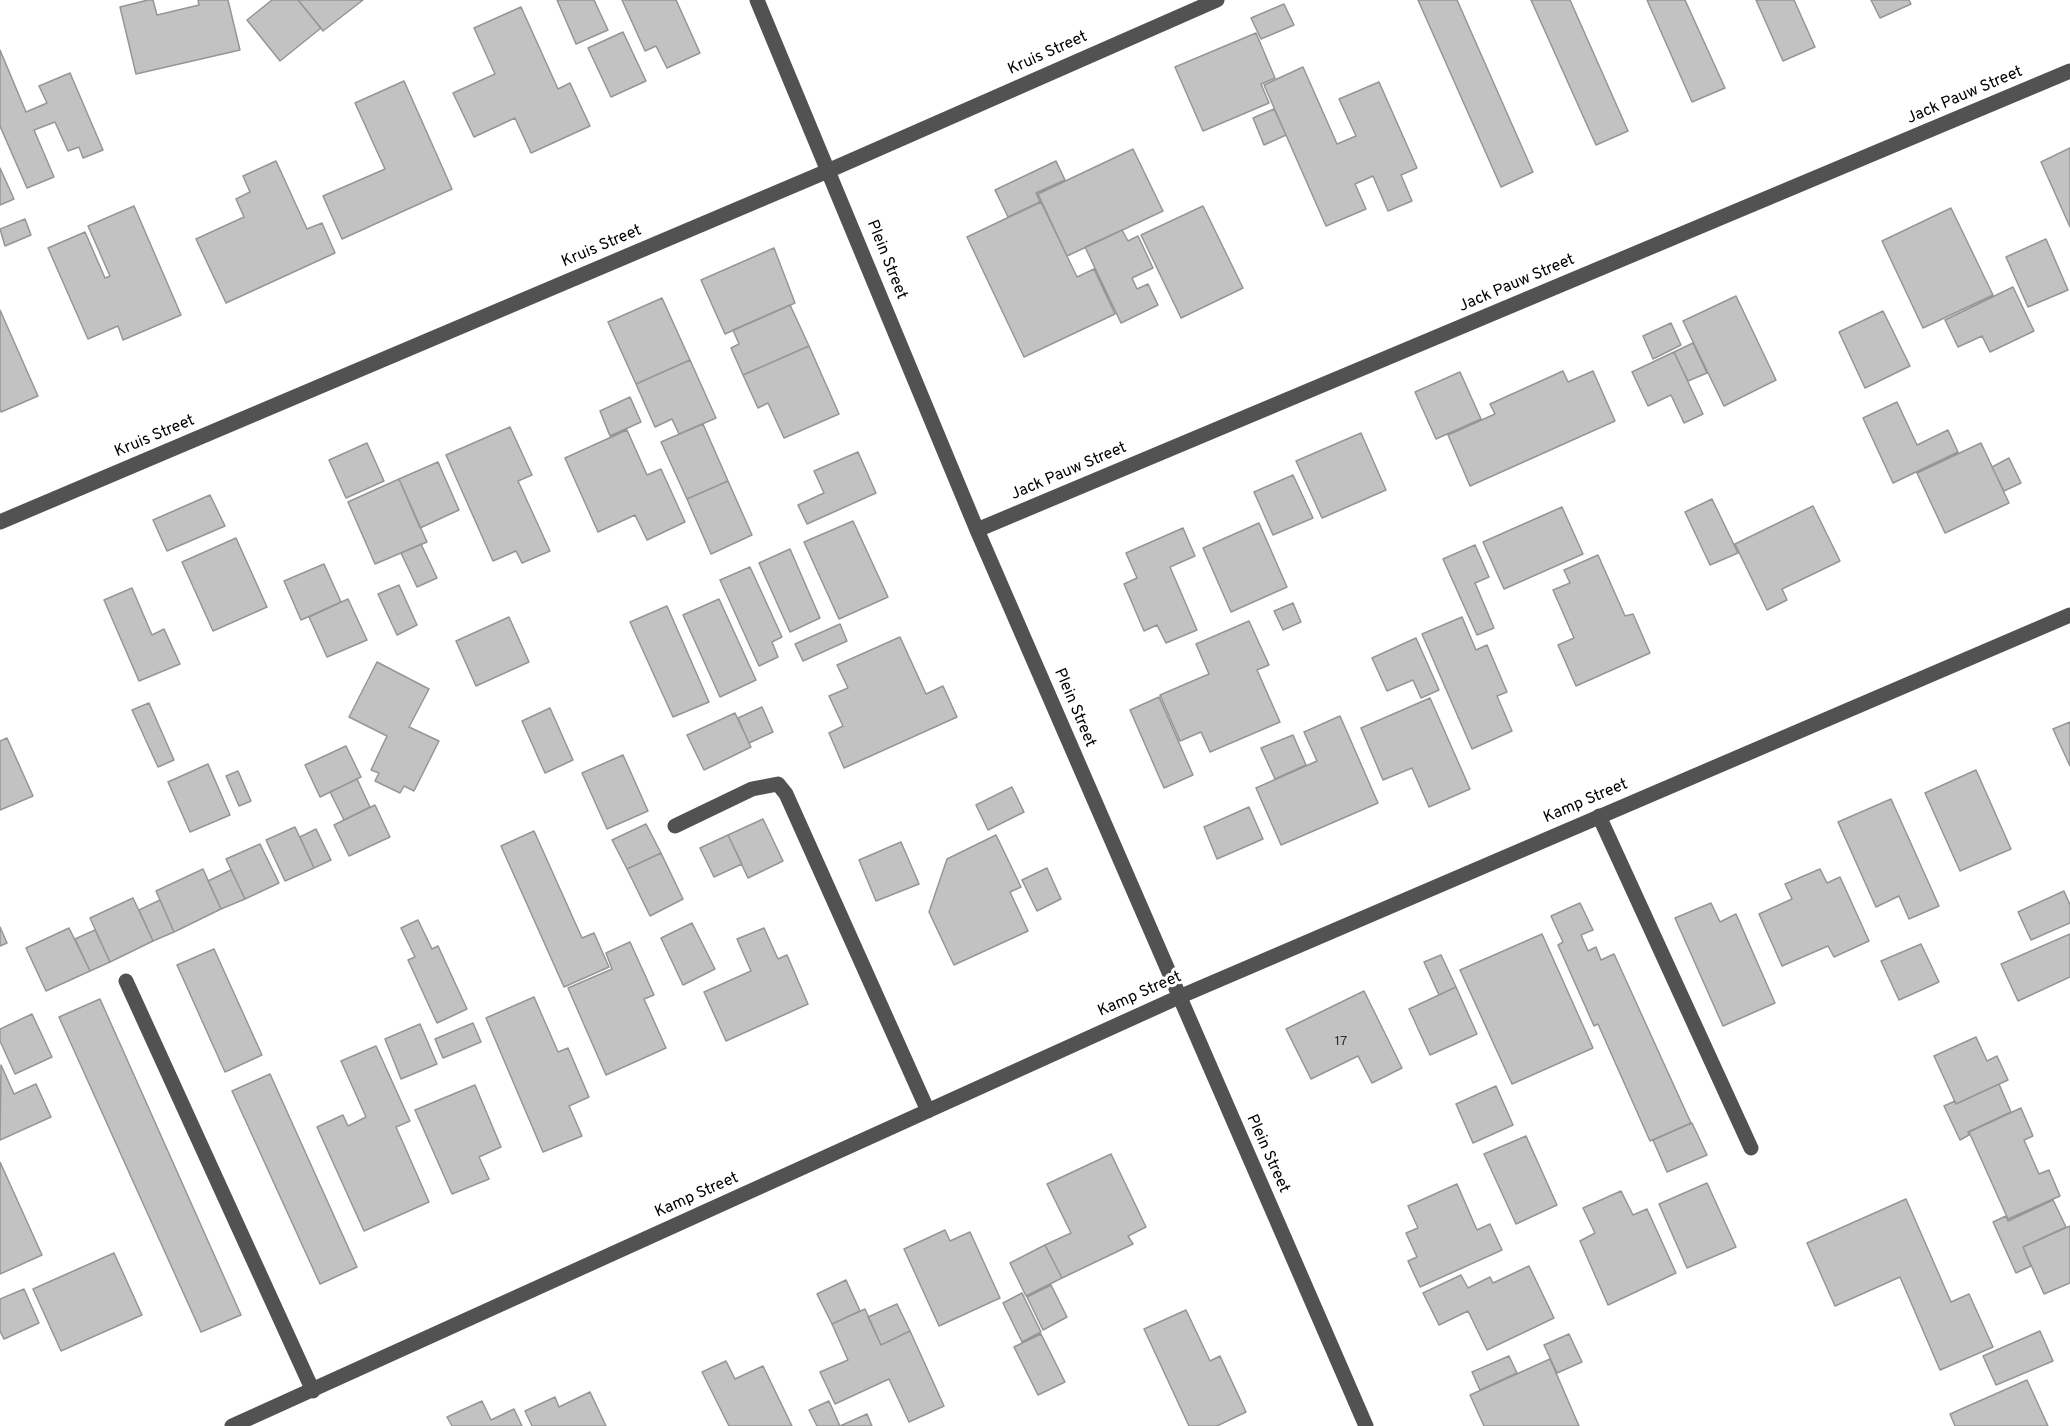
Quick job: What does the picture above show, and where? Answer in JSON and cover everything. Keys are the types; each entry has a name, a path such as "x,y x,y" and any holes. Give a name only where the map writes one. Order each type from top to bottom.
{"street":[{"name":"Plein Street","path":"757,0 830,171 977,530 1366,1426"},
{"name":"Kruis Street","path":"0,522 830,171 1216,0"},
{"name":"Jack Pauw Street","path":"977,530 2070,71"},
{"name":"Kamp Street","path":"232,1426 1179,997 2070,615"},
{"path":"675,826 752,789 778,783 786,794 928,1111"},
{"path":"1599,816 1751,1148"},
{"path":"126,981 312,1391"}],"building":[{"path":"153,0 157,15 199,5 198,0 228,0 240,50 136,74 120,7"},
{"path":"272,0 298,0 321,28 280,61 247,20"},
{"path":"298,0 363,0 323,31"},
{"path":"557,0 594,0 608,30 576,44"},
{"path":"622,0 676,0 700,53 667,68 656,46 645,51"},
{"path":"1418,0 1457,0 1533,172 1501,187"},
{"path":"1531,0 1570,0 1628,131 1596,145"},
{"path":"1647,0 1685,0 1725,88 1692,102"},
{"path":"1756,0 1794,0 1815,47 1783,61"},
{"path":"1871,0 1909,0 1911,4 1880,18"},
{"path":"1284,4 1294,25 1261,39 1251,18"},
{"path":"521,7 558,89 570,83 590,126 531,153 515,118 474,137 453,93 495,74 474,28"},
{"path":"623,32 646,81 611,97 588,48"},
{"path":"1256,33 1275,78 1261,84 1269,103 1203,131 1175,67"},
{"path":"0,50 26,112 47,103 39,86 70,73 103,150 83,158 79,147 68,151 55,122 34,130 54,177 27,188 0,126"},
{"path":"1303,67 1337,144 1356,136 1339,99 1379,82 1417,168 1401,175 1412,201 1388,211 1373,176 1355,184 1366,209 1326,226 1264,85"},
{"path":"404,81 452,189 342,239 323,196 385,169 355,103"},
{"path":"1274,109 1286,135 1264,145 1253,118"},
{"path":"2070,148 2070,227 2041,162"},
{"path":"1133,149 1163,211 1067,256 1038,194"},
{"path":"276,161 307,229 322,223 335,253 226,303 196,239 244,217 236,199 250,192 243,176"},
{"path":"1056,161 1065,180 1036,193 1040,202 1008,217 995,190"},
{"path":"0,168 14,199 0,205"},
{"path":"1041,202 1077,277 1094,269 1115,314 1024,357 967,237"},
{"path":"134,206 181,315 123,340 118,326 88,339 48,248 85,232 105,278 110,276 88,226"},
{"path":"1203,206 1243,288 1181,318 1141,235"},
{"path":"1951,208 1993,295 1923,328 1882,241"},
{"path":"25,219 31,235 5,246 0,229"},
{"path":"1122,230 1128,241 1138,236 1153,268 1132,278 1137,289 1148,284 1158,305 1121,323 1085,247"},
{"path":"2046,239 2068,290 2028,307 2006,257"},
{"path":"774,248 795,303 725,334 701,280"},
{"path":"2013,287 2034,331 1990,352 1982,336 1958,347 1945,320"},
{"path":"1736,296 1776,380 1724,406 1683,321"},
{"path":"662,298 690,360 636,384 608,322"},
{"path":"790,305 809,346 743,375 731,348 739,344 733,330"},
{"path":"0,310 38,396 1,412 0,409"},
{"path":"1883,311 1910,366 1865,388 1839,332"},
{"path":"1671,323 1681,345 1653,359 1643,336"},
{"path":"1693,343 1707,373 1688,381 1674,352"},
{"path":"809,346 839,414 784,438 768,403 758,408 743,375"},
{"path":"1674,352 1703,414 1684,423 1671,395 1648,406 1632,372"},
{"path":"690,360 716,418 679,434 672,419 655,427 636,384"},
{"path":"1563,371 1568,382 1593,371 1615,421 1470,486 1448,435 1495,414 1490,404"},
{"path":"1460,372 1481,419 1436,439 1415,392"},
{"path":"630,397 641,422 610,436 600,411"},
{"path":"1897,402 1917,445 1948,430 1958,452 1893,483 1863,418"},
{"path":"703,424 728,481 687,499 661,442"},
{"path":"510,427 532,475 518,481 550,551 522,563 516,551 493,561 446,455"},
{"path":"627,430 647,475 661,469 685,522 647,540 635,515 598,532 565,458"},
{"path":"1361,433 1386,490 1322,518 1296,461"},
{"path":"367,443 384,481 346,498 329,460"},
{"path":"1981,443 2009,503 1945,533 1917,473"},
{"path":"858,452 876,493 807,524 798,505 824,493 814,471"},
{"path":"2009,458 2021,483 2004,491 1992,467"},
{"path":"438,462 459,510 420,528 399,479"},
{"path":"1293,475 1313,518 1273,535 1254,492"},
{"path":"399,479 427,542 375,564 348,502"},
{"path":"728,481 752,535 711,554 687,499"},
{"path":"210,495 225,526 167,551 153,520"},
{"path":"1712,499 1738,553 1710,565 1685,512"},
{"path":"1813,506 1840,561 1782,589 1787,600 1767,610 1735,544"},
{"path":"1562,507 1583,554 1504,589 1483,542"},
{"path":"853,521 888,597 839,619 804,542"},
{"path":"1259,523 1287,587 1231,612 1203,548"},
{"path":"1183,528 1195,556 1170,567 1197,630 1166,643 1157,625 1144,631 1124,584 1137,578 1126,553"},
{"path":"236,538 267,607 213,631 182,562"},
{"path":"421,544 437,578 417,587 401,553"},
{"path":"1475,545 1489,577 1475,583 1494,628 1477,635 1443,559"},
{"path":"790,549 820,618 790,632 759,563"},
{"path":"1598,555 1625,616 1633,614 1650,653 1576,686 1558,645 1574,638 1553,590 1570,583 1564,570"},
{"path":"324,564 341,602 301,620 284,581"},
{"path":"750,567 782,637 772,642 778,657 759,666 720,580"},
{"path":"399,585 417,625 397,635 378,594"},
{"path":"132,588 152,635 164,629 180,664 139,681 104,600"},
{"path":"348,599 367,640 327,657 309,617"},
{"path":"719,599 756,680 720,697 683,615"},
{"path":"1293,603 1301,622 1283,630 1274,611"},
{"path":"667,606 709,702 673,717 630,622"},
{"path":"509,617 529,662 476,686 456,641"},
{"path":"1462,617 1476,650 1487,645 1507,692 1497,696 1512,731 1472,749 1422,634"},
{"path":"1249,621 1269,665 1257,670 1280,722 1210,752 1201,732 1180,741 1160,695 1209,674 1196,644"},
{"path":"840,624 847,641 803,661 795,644"},
{"path":"900,637 926,694 943,686 957,717 844,768 829,733 843,726 829,696 848,688 837,665"},
{"path":"1416,638 1439,690 1421,698 1413,680 1387,691 1372,658"},
{"path":"377,662 429,689 409,727 439,741 414,791 404,786 400,793 375,781 379,773 371,770 387,736 349,717"},
{"path":"1159,697 1193,775 1164,788 1130,710"},
{"path":"1430,698 1470,789 1429,807 1412,768 1383,780 1361,728"},
{"path":"149,703 174,760 158,767 132,710"},
{"path":"762,707 773,732 749,743 738,718"},
{"path":"550,708 573,760 545,773 522,721"},
{"path":"735,713 751,747 704,770 687,735"},
{"path":"1340,716 1378,803 1281,845 1256,788 1317,761 1304,732"},
{"path":"2070,722 2070,766 2053,729"},
{"path":"1293,735 1306,765 1275,779 1261,748"},
{"path":"7,738 33,796 0,810 0,741"},
{"path":"346,746 361,777 320,797 305,765"},
{"path":"623,755 648,811 607,829 582,773"},
{"path":"208,764 230,815 190,832 168,782"},
{"path":"1976,770 2011,849 1960,871 1925,793"},
{"path":"238,771 251,801 239,806 226,776"},
{"path":"357,779 370,807 344,820 330,792"},
{"path":"1012,787 1024,812 988,830 976,805"},
{"path":"1891,799 1939,906 1909,919 1899,896 1876,907 1838,822"},
{"path":"375,805 390,837 349,856 334,825"},
{"path":"1249,807 1263,839 1217,859 1204,827"},
{"path":"763,819 783,861 748,878 728,835"},
{"path":"646,824 661,853 627,869 612,840"},
{"path":"295,827 314,868 285,881 266,840"},
{"path":"316,829 331,860 314,868 300,837"},
{"path":"534,831 582,938 594,933 609,967 564,987 501,846"},
{"path":"728,835 742,864 714,877 700,848"},
{"path":"996,835 1021,887 1010,892 1028,931 954,965 929,912 947,859"},
{"path":"901,842 919,884 876,901 859,860"},
{"path":"260,844 279,883 245,899 226,859"},
{"path":"661,853 683,899 650,916 627,869"},
{"path":"1047,868 1061,899 1037,911 1022,880"},
{"path":"203,869 221,909 174,932 156,891"},
{"path":"1820,869 1827,883 1840,877 1869,941 1834,957 1828,946 1782,966 1759,914 1792,899 1785,884"},
{"path":"231,870 245,899 221,909 208,881"},
{"path":"2064,891 2070,905 2070,923 2031,940 2018,912"},
{"path":"133,898 153,941 110,962 90,918"},
{"path":"160,900 174,932 153,941 139,910"},
{"path":"1580,903 1593,930 1581,935 1588,951 1596,947 1601,960 1614,954 1691,1123 1650,1141 1598,1024 1594,1026 1558,945 1563,942 1551,916"},
{"path":"1711,903 1720,922 1736,914 1775,1003 1723,1026 1675,918"},
{"path":"418,920 432,949 438,946 467,1009 437,1023 408,960 415,957 401,928"},
{"path":"692,923 715,969 683,985 661,938"},
{"path":"0,927 7,943 0,946"},
{"path":"69,928 90,971 46,991 26,948"},
{"path":"764,928 778,959 787,955 808,1004 726,1041 704,992 751,971 737,939"},
{"path":"95,930 110,962 90,971 75,939"},
{"path":"1542,934 1593,1048 1512,1084 1460,970"},
{"path":"2070,934 2070,977 2018,1001 2001,964"},
{"path":"630,942 654,995 644,999 666,1048 606,1075 568,988 612,969 606,953"},
{"path":"1921,944 1939,982 1899,1000 1881,961"},
{"path":"214,949 262,1055 225,1072 177,965"},
{"path":"1441,955 1456,987 1439,995 1424,962"},
{"path":"1456,987 1477,1034 1430,1055 1409,1009"},
{"path":"1364,991 1402,1068 1372,1083 1358,1056 1311,1079 1286,1029"},
{"path":"534,997 558,1052 568,1048 589,1097 569,1106 582,1136 543,1152 486,1018"},
{"path":"100,999 241,1315 201,1332 59,1017"},
{"path":"32,1014 52,1057 15,1074 0,1041 0,1029"},
{"path":"473,1023 481,1042 443,1058 435,1039"},
{"path":"420,1024 437,1064 401,1079 385,1039"},
{"path":"1976,1037 1987,1061 1997,1056 2008,1080 1956,1104 1934,1056"},
{"path":"376,1046 410,1121 396,1127 429,1202 364,1231 317,1127 343,1115 348,1126 366,1117 341,1061"},
{"path":"1,1065 14,1094 36,1084 51,1117 0,1140"},
{"path":"270,1074 357,1267 320,1284 232,1091"},
{"path":"1999,1084 2011,1112 1968,1132 1969,1135 1960,1140 1944,1106 1955,1101 1956,1104"},
{"path":"475,1085 501,1147 479,1157 489,1179 452,1194 415,1110"},
{"path":"1496,1086 1513,1125 1473,1143 1456,1104"},
{"path":"2021,1108 2033,1136 2024,1140 2039,1174 2049,1170 2060,1196 2008,1219 1969,1132"},
{"path":"1692,1123 1707,1155 1667,1172 1653,1140"},
{"path":"1526,1136 1557,1205 1516,1224 1484,1154"},
{"path":"1111,1154 1146,1227 1128,1236 1133,1244 1062,1278 1045,1245 1071,1233 1047,1184"},
{"path":"0,1162 42,1255 0,1274"},
{"path":"1707,1183 1736,1247 1687,1268 1659,1204"},
{"path":"1457,1184 1477,1230 1490,1224 1502,1250 1420,1287 1408,1261 1417,1257 1406,1233 1418,1228 1408,1206"},
{"path":"1621,1191 1633,1215 1647,1209 1676,1273 1608,1305 1580,1241 1595,1233 1583,1208"},
{"path":"1906,1199 1951,1302 1969,1294 1993,1347 1940,1370 1900,1277 1835,1306 1807,1243"},
{"path":"2053,1200 2066,1227 2023,1247 2031,1266 2016,1273 1993,1222 2006,1216 2008,1221"},
{"path":"2070,1226 2070,1283 2044,1294 2023,1247"},
{"path":"945,1230 950,1241 970,1232 1000,1298 939,1326 904,1249"},
{"path":"1045,1245 1062,1278 1026,1296 1010,1263"},
{"path":"114,1253 142,1315 61,1351 33,1289"},
{"path":"1529,1266 1554,1318 1487,1350 1468,1311 1439,1325 1423,1293 1461,1275 1468,1288 1490,1277 1493,1283"},
{"path":"846,1280 860,1311 832,1324 817,1294"},
{"path":"1051,1285 1067,1317 1043,1330 1027,1297"},
{"path":"24,1289 39,1323 4,1339 0,1331 0,1299"},
{"path":"1022,1293 1041,1332 1022,1342 1003,1303"},
{"path":"897,1304 910,1331 881,1345 868,1317"},
{"path":"865,1309 881,1345 910,1331 944,1406 909,1422 889,1379 835,1404 820,1372 848,1360 832,1324"},
{"path":"1186,1310 1210,1361 1220,1356 1246,1412 1217,1426 1189,1426 1144,1329"},
{"path":"2040,1331 2053,1361 1996,1385 1983,1356"},
{"path":"1041,1334 1065,1382 1038,1395 1014,1347"},
{"path":"1569,1334 1582,1362 1557,1373 1544,1345"},
{"path":"1509,1356 1517,1373 1480,1390 1472,1372"},
{"path":"1550,1359 1579,1426 1484,1426 1470,1395"},
{"path":"726,1361 735,1379 763,1366 792,1426 729,1426 702,1372"},
{"path":"2027,1380 2048,1426 1955,1426 1950,1414"},
{"path":"590,1392 606,1426 532,1426 525,1411 555,1397 559,1407"},
{"path":"482,1401 491,1420 514,1409 522,1426 452,1426 447,1417"},
{"path":"829,1401 840,1426 817,1426 809,1410"},
{"path":"867,1414 872,1426 840,1426"}]}
